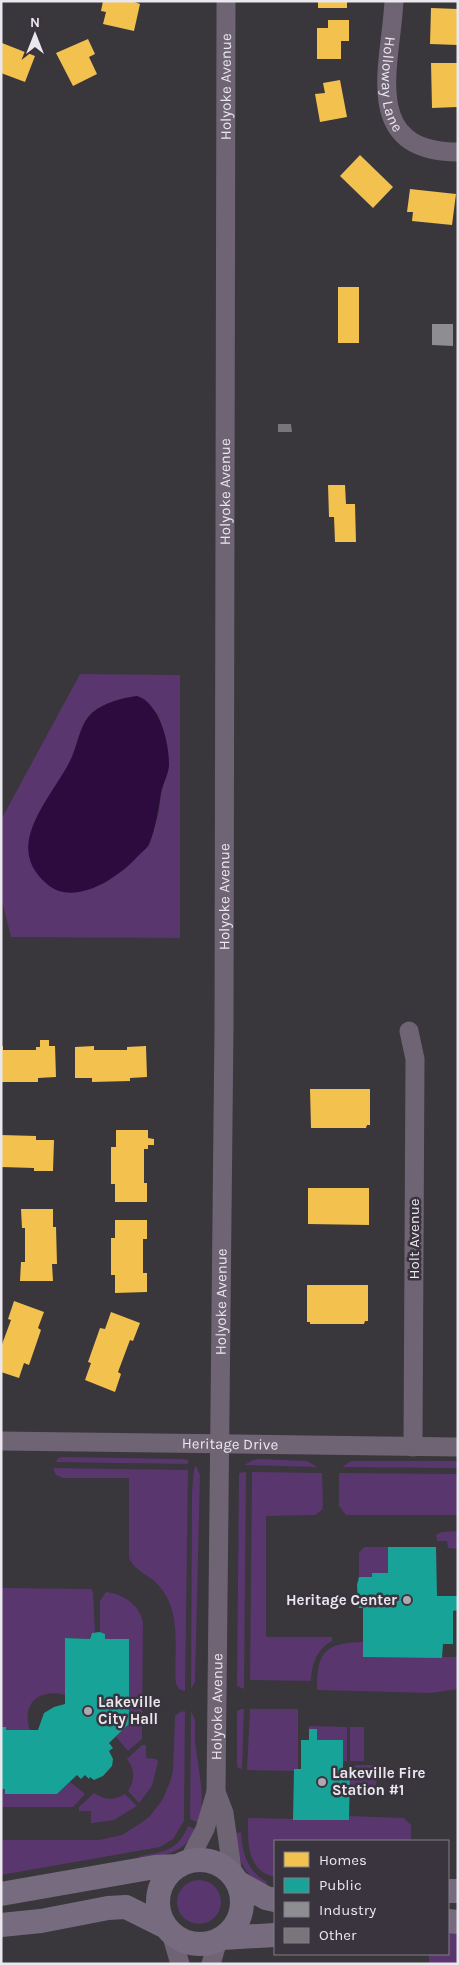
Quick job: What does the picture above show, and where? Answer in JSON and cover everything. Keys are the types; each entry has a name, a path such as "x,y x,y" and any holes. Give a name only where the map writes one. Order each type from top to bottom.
{"main road":[{"path":"1,1894 59,1886 155,1867 204,1861 220,1865 235,1879 266,1898 274,1900"},
{"path":"168,1930 159,1911 159,1894 166,1878 183,1864"},
{"path":"220,1939 230,1931 240,1913 242,1903 235,1879"},
{"path":"1,1926 41,1921 108,1908 126,1908 188,1942 198,1944 207,1944 220,1939 274,1935"}],"street":[{"name":"Holyoke Avenue","path":"183,1864 205,1829 216,1792 226,654 226,1"},
{"name":"Holloway Lane","path":"394,1 386,94 394,122 405,136 419,146 436,152 458,152"},
{"name":"Holt Avenue","path":"408,1031 415,1059 413,1447"},
{"name":"Heritage Drive","path":"1,1441 458,1447"},
{"name":"Holyoke Avenue","path":"216,1792 224,1813 235,1879"},
{"path":"168,1930 180,1964"},
{"path":"211,1964 220,1939"}],"shaded area":[{"path":"80,674 180,675 180,938 11,937 1,897 1,820","holes":["137,696 145,699 158,715 165,738 169,762 161,793 159,811 149,846 106,882 91,889 65,892 43,805 66,769 82,727 88,717 100,707 115,701"]},
{"path":"137,696 145,700 157,715 165,735 169,755 168,771 149,844 131,864 96,887 70,893 58,891 47,884 34,869 29,853 30,837 35,820 72,757 88,717 96,709 107,704"},
{"path":"58,1458 181,1459 188,1460 188,1464 56,1462"},
{"path":"253,1460 307,1461 317,1467 244,1465"},
{"path":"351,1461 458,1461 458,1468 342,1467"},
{"path":"196,1466 200,1475 195,1682 191,1689 192,1493 194,1469"},
{"path":"53,1468 188,1470 185,1691 179,1689 176,1684 176,1634 172,1609 157,1583 131,1563 129,1558 129,1478 63,1478 56,1475"},
{"path":"246,1472 244,1689 237,1686 239,1473"},
{"path":"252,1472 322,1473 322,1510 315,1515 266,1516 266,1637 332,1637 332,1641 322,1649 316,1658 312,1669 311,1681 250,1680"},
{"path":"339,1473 458,1474 458,1515 346,1515 339,1506"},
{"path":"458,1531 458,1549 448,1548 447,1541 437,1541 436,1535 442,1532"},
{"path":"364,1547 388,1547 388,1573 372,1573 372,1577 359,1577 359,1553"},
{"path":"1,1588 91,1589 93,1592 95,1632 90,1635 90,1639 65,1638 65,1695 47,1694 34,1700 28,1713 30,1730 6,1730 6,1727 1,1727"},
{"path":"106,1592 118,1595 134,1605 143,1622 142,1739 128,1751 116,1737 129,1724 129,1639 105,1639 105,1634 100,1632 100,1601"},
{"path":"363,1642 363,1657 458,1657 458,1689 431,1693 317,1690 319,1667 325,1652 339,1645"},
{"path":"244,1709 242,1769 238,1768 237,1765 237,1711"},
{"path":"250,1709 298,1709 298,1769 294,1769 294,1771 247,1770"},
{"path":"185,1711 184,1821 173,1839 160,1847 1,1875 1,1840 99,1840 122,1835 150,1816 163,1799 171,1779 175,1716"},
{"path":"191,1712 195,1723 195,1742 202,1793 199,1823 190,1819"},
{"path":"309,1726 347,1727 347,1761 343,1761 343,1740 317,1740"},
{"path":"350,1727 364,1727 364,1761 350,1761"},
{"path":"142,1745 146,1745 146,1758 156,1759 158,1762 152,1786 139,1803 128,1791 133,1775 132,1767 127,1759"},
{"path":"356,1765 377,1765 376,1788 374,1792 349,1793 350,1770"},
{"path":"70,1782 85,1794 73,1807 1,1807 1,1789 5,1789 5,1794 57,1794"},
{"path":"94,1793 109,1799 125,1794 137,1806 114,1820 91,1823 91,1811 79,1811 79,1807"},
{"path":"349,1816 404,1818 411,1825 411,1840 274,1840 274,1877 266,1874 254,1862 249,1845 248,1818 349,1820"},
{"path":"188,1826 197,1830 192,1838 179,1849 164,1855 139,1860 140,1856 169,1849 180,1841"},
{"path":"241,1832 244,1854 247,1861 260,1878 267,1882 266,1888 252,1877 240,1859 233,1834"},
{"path":"199,1880 211,1884 217,1890 221,1902 217,1914 211,1920 199,1924 187,1920 181,1914 177,1902 181,1890 187,1884"},
{"path":"449,1914 458,1914 458,1964 429,1964 429,1955 449,1955"}],"building: Homes":[{"path":"103,1 132,1 140,4 134,31 103,24 106,12 101,11"},
{"path":"318,1 347,1 347,8 318,8"},
{"path":"431,8 458,9 458,45 430,44"},
{"path":"328,20 349,20 349,41 341,41 341,59 317,59 317,28 328,28"},
{"path":"88,39 95,54 89,57 97,74 73,86 56,53"},
{"path":"2,43 35,56 25,82 1,73"},
{"path":"431,63 458,63 458,107 432,108"},
{"path":"340,80 347,117 320,122 315,94 325,93 323,83"},
{"path":"360,155 393,187 373,208 340,176"},
{"path":"410,189 456,194 452,225 412,221 413,212 407,212"},
{"path":"338,287 359,287 359,343 338,343"},
{"path":"328,485 345,485 346,504 355,504 356,542 335,542 334,517 329,517"},
{"path":"40,1040 49,1040 49,1046 55,1046 56,1077 38,1078 38,1082 1,1082 1,1046 3,1046 3,1050 36,1050 36,1047 40,1047"},
{"path":"94,1046 94,1050 127,1050 127,1047 146,1046 147,1077 130,1078 130,1081 92,1082 92,1078 75,1078 75,1047"},
{"path":"310,1089 370,1089 370,1125 367,1125 366,1128 311,1128"},
{"path":"116,1130 148,1130 148,1138 154,1139 154,1145 148,1145 148,1149 144,1149 144,1183 147,1183 147,1202 115,1202 115,1184 111,1184 111,1147 116,1147"},
{"path":"1,1135 36,1136 36,1140 54,1140 53,1171 34,1171 34,1168 1,1167"},
{"path":"308,1188 369,1188 369,1225 308,1224"},
{"path":"21,1209 53,1209 53,1227 56,1227 57,1264 52,1264 53,1281 20,1281 21,1262 25,1262 25,1228 22,1228"},
{"path":"115,1220 147,1220 147,1239 143,1239 143,1273 147,1273 147,1292 115,1293 115,1275 111,1275 111,1238 115,1238"},
{"path":"307,1285 368,1285 368,1321 365,1321 364,1324 310,1324 310,1322 307,1322"},
{"path":"14,1301 44,1312 38,1328 41,1330 29,1365 24,1363 19,1378 1,1372 1,1347 11,1320 8,1319"},
{"path":"111,1312 140,1323 133,1341 130,1340 118,1372 121,1374 115,1392 85,1380 91,1363 88,1362 100,1328 105,1329"}],"building: Public":[{"name":"Heritage Center","path":"388,1547 436,1547 437,1596 458,1596 458,1610 453,1611 453,1644 443,1644 442,1658 363,1657 363,1608 359,1608 357,1585 359,1577 372,1577 372,1573 388,1573"},
{"name":"Lakeville City Hall","path":"100,1632 105,1634 105,1639 129,1639 129,1724 109,1743 113,1748 109,1751 113,1759 112,1766 103,1776 94,1780 90,1777 89,1779 85,1775 81,1779 77,1775 57,1794 5,1794 5,1789 1,1789 1,1727 6,1727 6,1730 38,1730 44,1713 54,1707 65,1704 65,1638 90,1639 92,1633"},
{"name":"Lakeville Fire Station #1","path":"309,1729 317,1729 317,1740 343,1740 343,1770 350,1770 349,1820 293,1820 294,1769 301,1769 301,1740 309,1740"}],"building: Industry":[{"path":"432,324 453,324 453,346 432,345"}],"building: Other":[{"path":"278,424 291,424 292,432 278,432"}],"place":[{"name":"Heritage Center","path":"407,1600"},
{"name":"Lakeville City Hall","path":"88,1711"},
{"name":"Lakeville Fire Station #1","path":"322,1782"}]}
